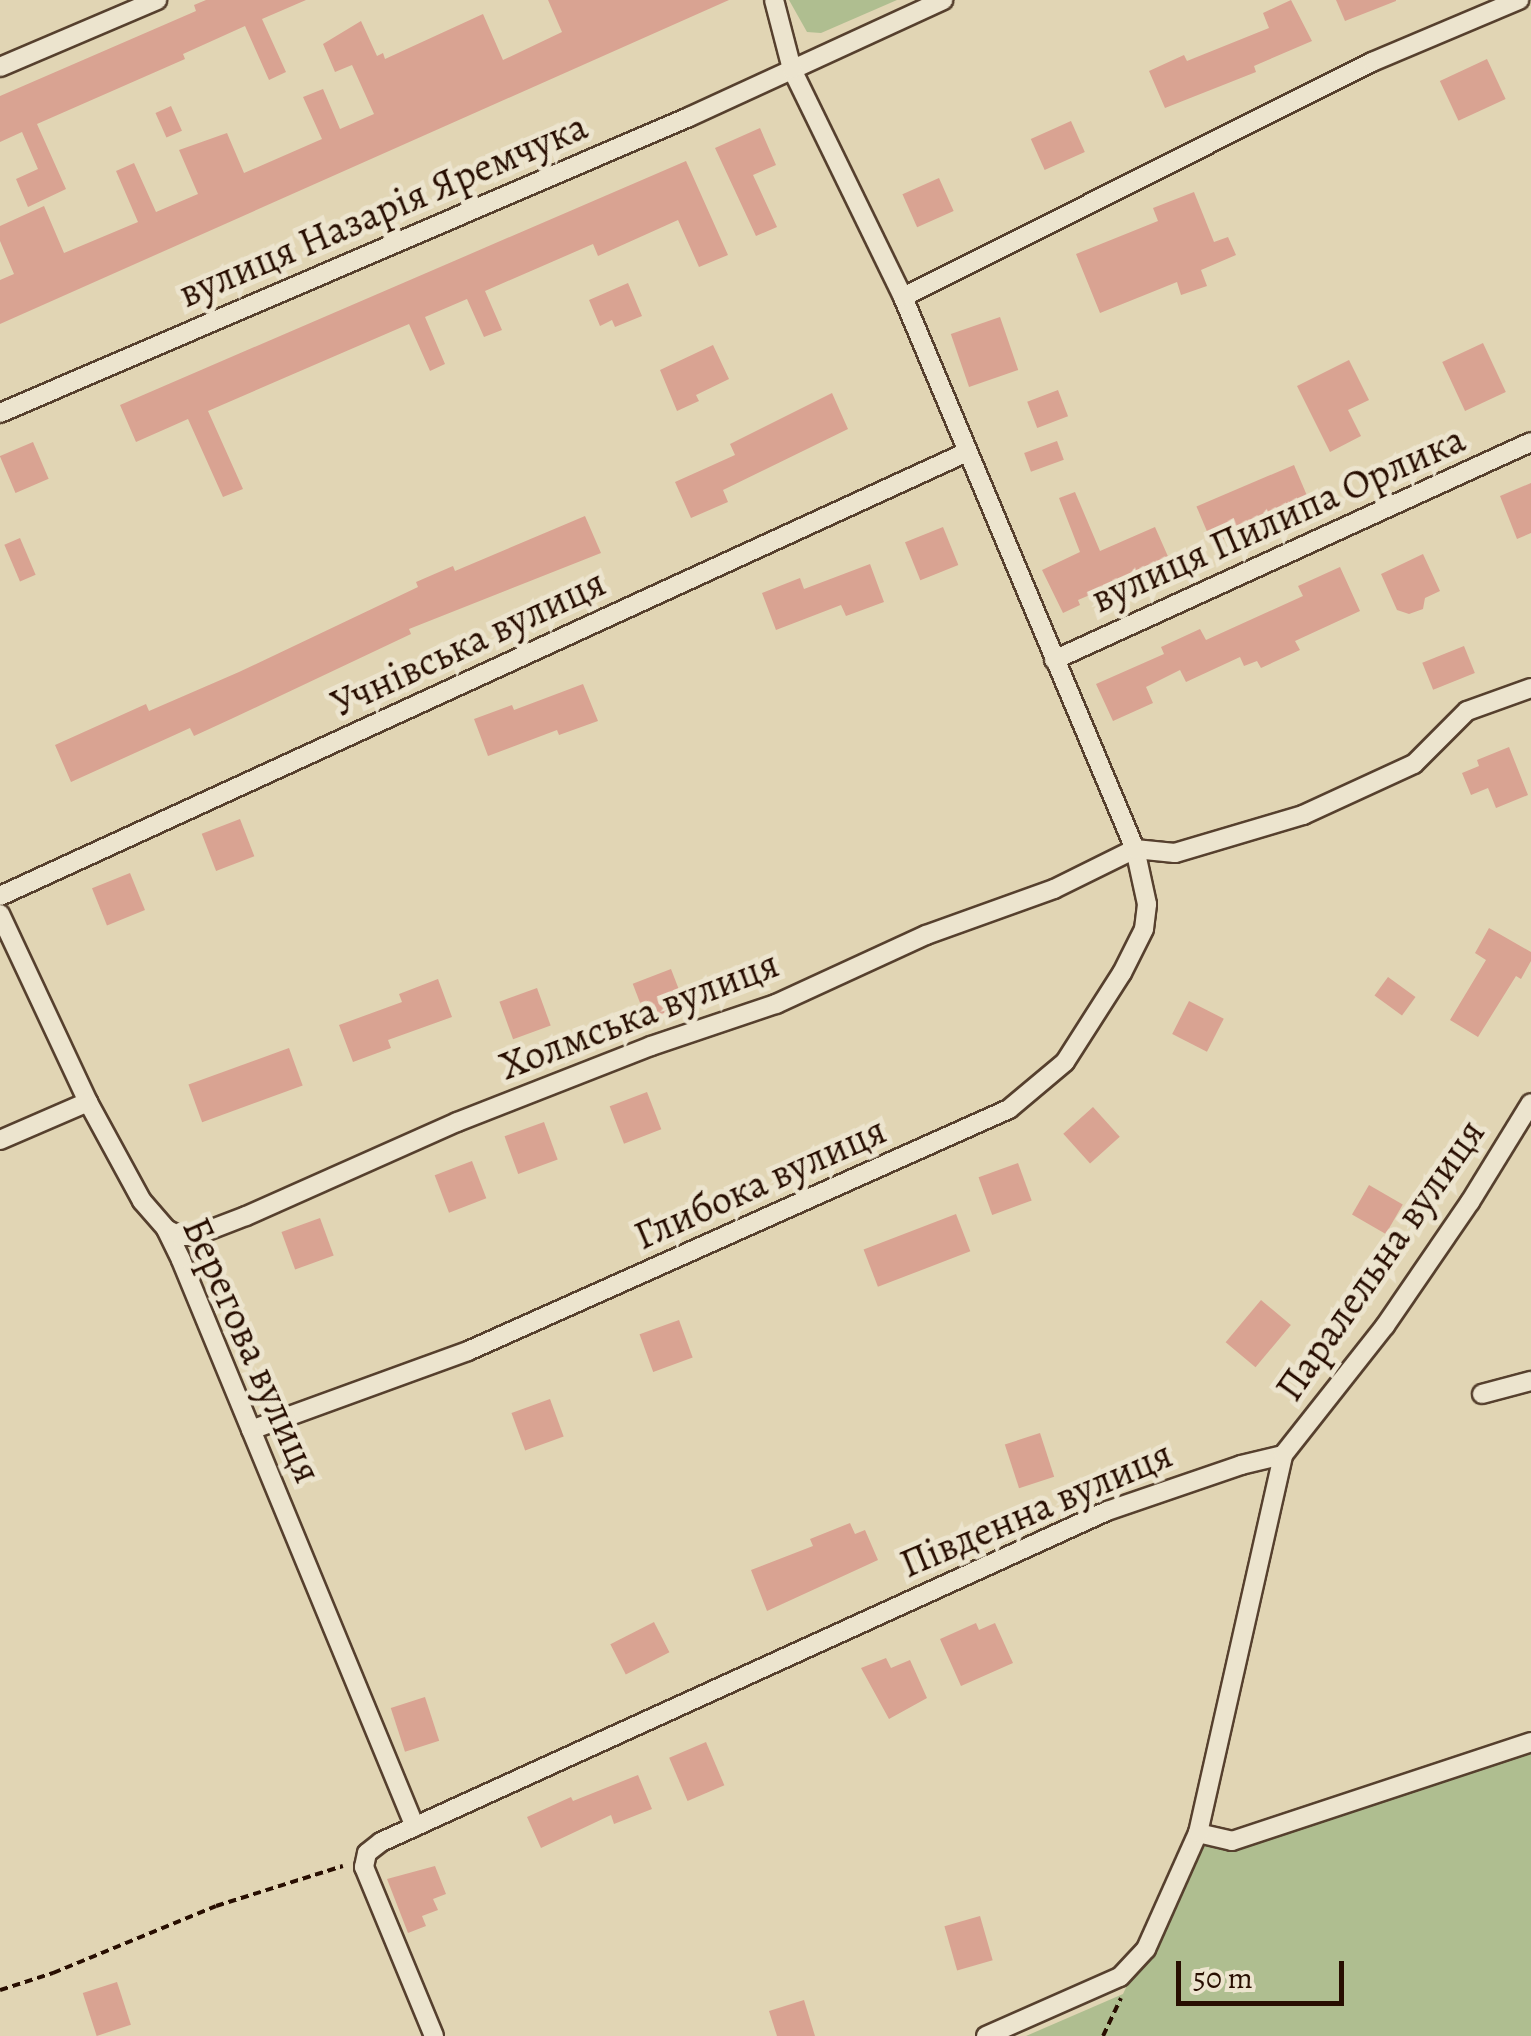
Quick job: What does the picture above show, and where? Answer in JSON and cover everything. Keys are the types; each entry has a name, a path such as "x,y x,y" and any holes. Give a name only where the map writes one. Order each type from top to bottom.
{"street":[{"path":"0,67 157,0"},
{"name":"Глибока вулиця","path":"251,1430 468,1351 1009,1109 1065,1062 1122,974 1144,930 1146,904 1135,849 965,453 903,297 792,69 774,0"},
{"name":"вулиця Назарія Яремчука","path":"0,413 943,0"},
{"path":"903,297 1372,62 1519,0"},
{"name":"вулиця Пилипа Орлика","path":"1054,660 1531,442"},
{"name":"Учнівська вулиця","path":"0,896 965,453"},
{"path":"1135,849 1175,854 1303,815 1414,764 1468,711 1531,688"},
{"name":"Холмська вулиця","path":"166,1229 194,1236 246,1216 457,1122 651,1046 776,1004 926,935 1054,889 1135,849"},
{"name":"Берегова вулиця","path":"0,914 88,1102 142,1201 166,1229 415,1827"},
{"path":"0,1140 88,1102"},
{"name":"Паралельна вулиця","path":"1283,1455 1385,1326 1470,1202 1531,1102"},
{"path":"1482,1394 1531,1381"},
{"path":"986,2036 1120,1977 1146,1949 1198,1833 1283,1455"},
{"name":"Південна вулиця","path":"364,1859 380,1842 1106,1511 1240,1464 1283,1455"},
{"path":"1198,1833 1232,1841 1494,1758 1531,1742"},
{"path":"364,1859 434,2036"}],"path":[{"path":"0,1990 53,1973 216,1906 364,1859"}],"green space":[{"path":"789,0 897,0 821,33 807,32"},
{"path":"1531,1742 1531,2036 1026,2036 1123,1994 1198,1833 1232,1841"}],"building":[{"path":"206,0 306,0 262,19 286,72 269,80 245,26 183,54 185,59 37,124 66,189 28,207 16,179 38,169 22,132 0,142 0,96 196,11 194,5"},
{"path":"548,0 729,0 0,324 0,280 14,274 0,241 0,226 44,206 64,253 138,222 116,171 134,163 156,212 198,194 179,150 227,133 244,173 322,139 303,97 323,89 340,129 374,114 352,65 335,72 323,44 361,21 377,56 383,53 385,59 483,14 503,60 562,32"},
{"path":"1291,0 1312,41 1254,66 1256,72 1165,108 1149,71 1184,55 1187,61 1269,28 1263,13"},
{"path":"1336,0 1396,0 1396,1 1345,21"},
{"path":"1487,59 1506,99 1458,121 1440,81"},
{"path":"171,106 182,131 166,138 155,113"},
{"path":"1071,121 1085,152 1045,170 1031,139"},
{"path":"760,128 776,165 753,175 777,227 756,236 715,148"},
{"path":"686,161 728,255 699,267 678,220 598,256 593,244 485,291 502,330 484,337 467,299 425,317 445,364 430,371 409,324 208,411 243,489 223,497 188,419 136,442 120,405"},
{"path":"939,178 954,211 917,227 902,194"},
{"path":"1194,192 1214,242 1228,237 1236,255 1201,270 1207,286 1181,295 1177,282 1100,313 1076,254 1158,221 1153,208"},
{"path":"628,283 642,316 615,327 612,320 600,326 589,300"},
{"path":"1000,317 1018,370 969,387 951,334"},
{"path":"1483,343 1506,392 1465,411 1442,362"},
{"path":"713,345 729,379 696,395 699,401 677,411 660,370"},
{"path":"1349,360 1369,400 1348,410 1361,436 1330,452 1297,386"},
{"path":"1058,390 1068,416 1037,428 1027,402"},
{"path":"832,393 848,429 723,490 728,502 691,518 675,482 735,455 730,444"},
{"path":"1057,441 1064,460 1031,472 1024,453"},
{"path":"33,442 49,479 15,493 0,456"},
{"path":"1294,465 1310,503 1212,544 1196,506"},
{"path":"1531,483 1531,533 1517,539 1500,496"},
{"path":"1075,492 1100,551 1155,527 1170,561 1078,600 1080,605 1063,613 1042,570 1080,552 1059,498"},
{"path":"585,516 601,553 409,629 411,634 194,736 190,728 71,782 55,745 146,704 149,711 239,672 418,587 416,582 453,566 455,571"},
{"path":"943,527 958,565 920,580 905,542"},
{"path":"20,538 36,575 20,581 4,545"},
{"path":"1423,554 1440,591 1425,598 1423,609 1409,614 1397,610 1381,574"},
{"path":"870,564 884,602 846,616 841,605 776,630 762,593 800,578 804,589"},
{"path":"1340,567 1360,611 1295,641 1300,650 1261,668 1257,661 1244,666 1240,657 1186,682 1180,670 1146,687 1153,703 1113,721 1096,684 1164,654 1161,647 1200,629 1206,640 1303,596 1298,586"},
{"path":"1464,646 1475,673 1433,690 1422,663"},
{"path":"583,684 598,721 559,735 557,730 488,756 474,719 512,705 514,710"},
{"path":"1509,747 1528,795 1496,808 1488,788 1471,795 1462,773 1479,766 1477,760"},
{"path":"240,819 254,856 216,871 202,834"},
{"path":"130,873 145,910 107,925 92,888"},
{"path":"1489,928 1531,952 1531,961 1521,979 1516,976 1478,1037 1450,1020 1486,960 1475,953"},
{"path":"671,969 685,1006 647,1021 633,984"},
{"path":"1388,977 1416,997 1402,1016 1374,996"},
{"path":"438,979 452,1017 388,1040 391,1048 353,1062 339,1025 402,1002 399,994"},
{"path":"537,988 551,1026 513,1039 499,1002"},
{"path":"1189,1001 1224,1019 1207,1052 1172,1034"},
{"path":"289,1048 303,1086 202,1122 188,1085"},
{"path":"647,1092 661,1129 624,1144 610,1106"},
{"path":"1093,1107 1120,1137 1090,1163 1063,1134"},
{"path":"544,1122 558,1160 518,1174 505,1136"},
{"path":"472,1161 486,1198 449,1213 435,1175"},
{"path":"1018,1163 1032,1201 992,1215 979,1177"},
{"path":"1369,1185 1403,1204 1386,1234 1352,1214"},
{"path":"956,1214 970,1251 878,1287 864,1249"},
{"path":"320,1218 334,1256 295,1270 281,1232"},
{"path":"1261,1300 1291,1325 1256,1367 1226,1342"},
{"path":"679,1320 693,1358 653,1372 640,1334"},
{"path":"550,1399 564,1437 525,1451 511,1413"},
{"path":"1040,1433 1054,1477 1019,1488 1005,1444"},
{"path":"850,1523 855,1534 865,1530 878,1560 767,1611 751,1570 813,1546 810,1539"},
{"path":"654,1622 669,1652 626,1675 610,1644"},
{"path":"976,1623 979,1630 995,1623 1013,1663 961,1686 940,1639"},
{"path":"886,1658 891,1668 910,1660 927,1698 889,1719 861,1668"},
{"path":"425,1697 439,1741 405,1752 391,1708"},
{"path":"706,1742 724,1785 688,1801 669,1758"},
{"path":"638,1775 652,1809 614,1824 611,1815 541,1848 527,1817 571,1797 573,1801"},
{"path":"435,1866 446,1894 433,1899 438,1910 422,1916 426,1926 408,1933 387,1879"},
{"path":"980,1916 993,1960 957,1970 944,1926"},
{"path":"117,1982 131,2025 97,2036 83,1993"},
{"path":"804,2000 815,2036 777,2036 769,2011"}]}
